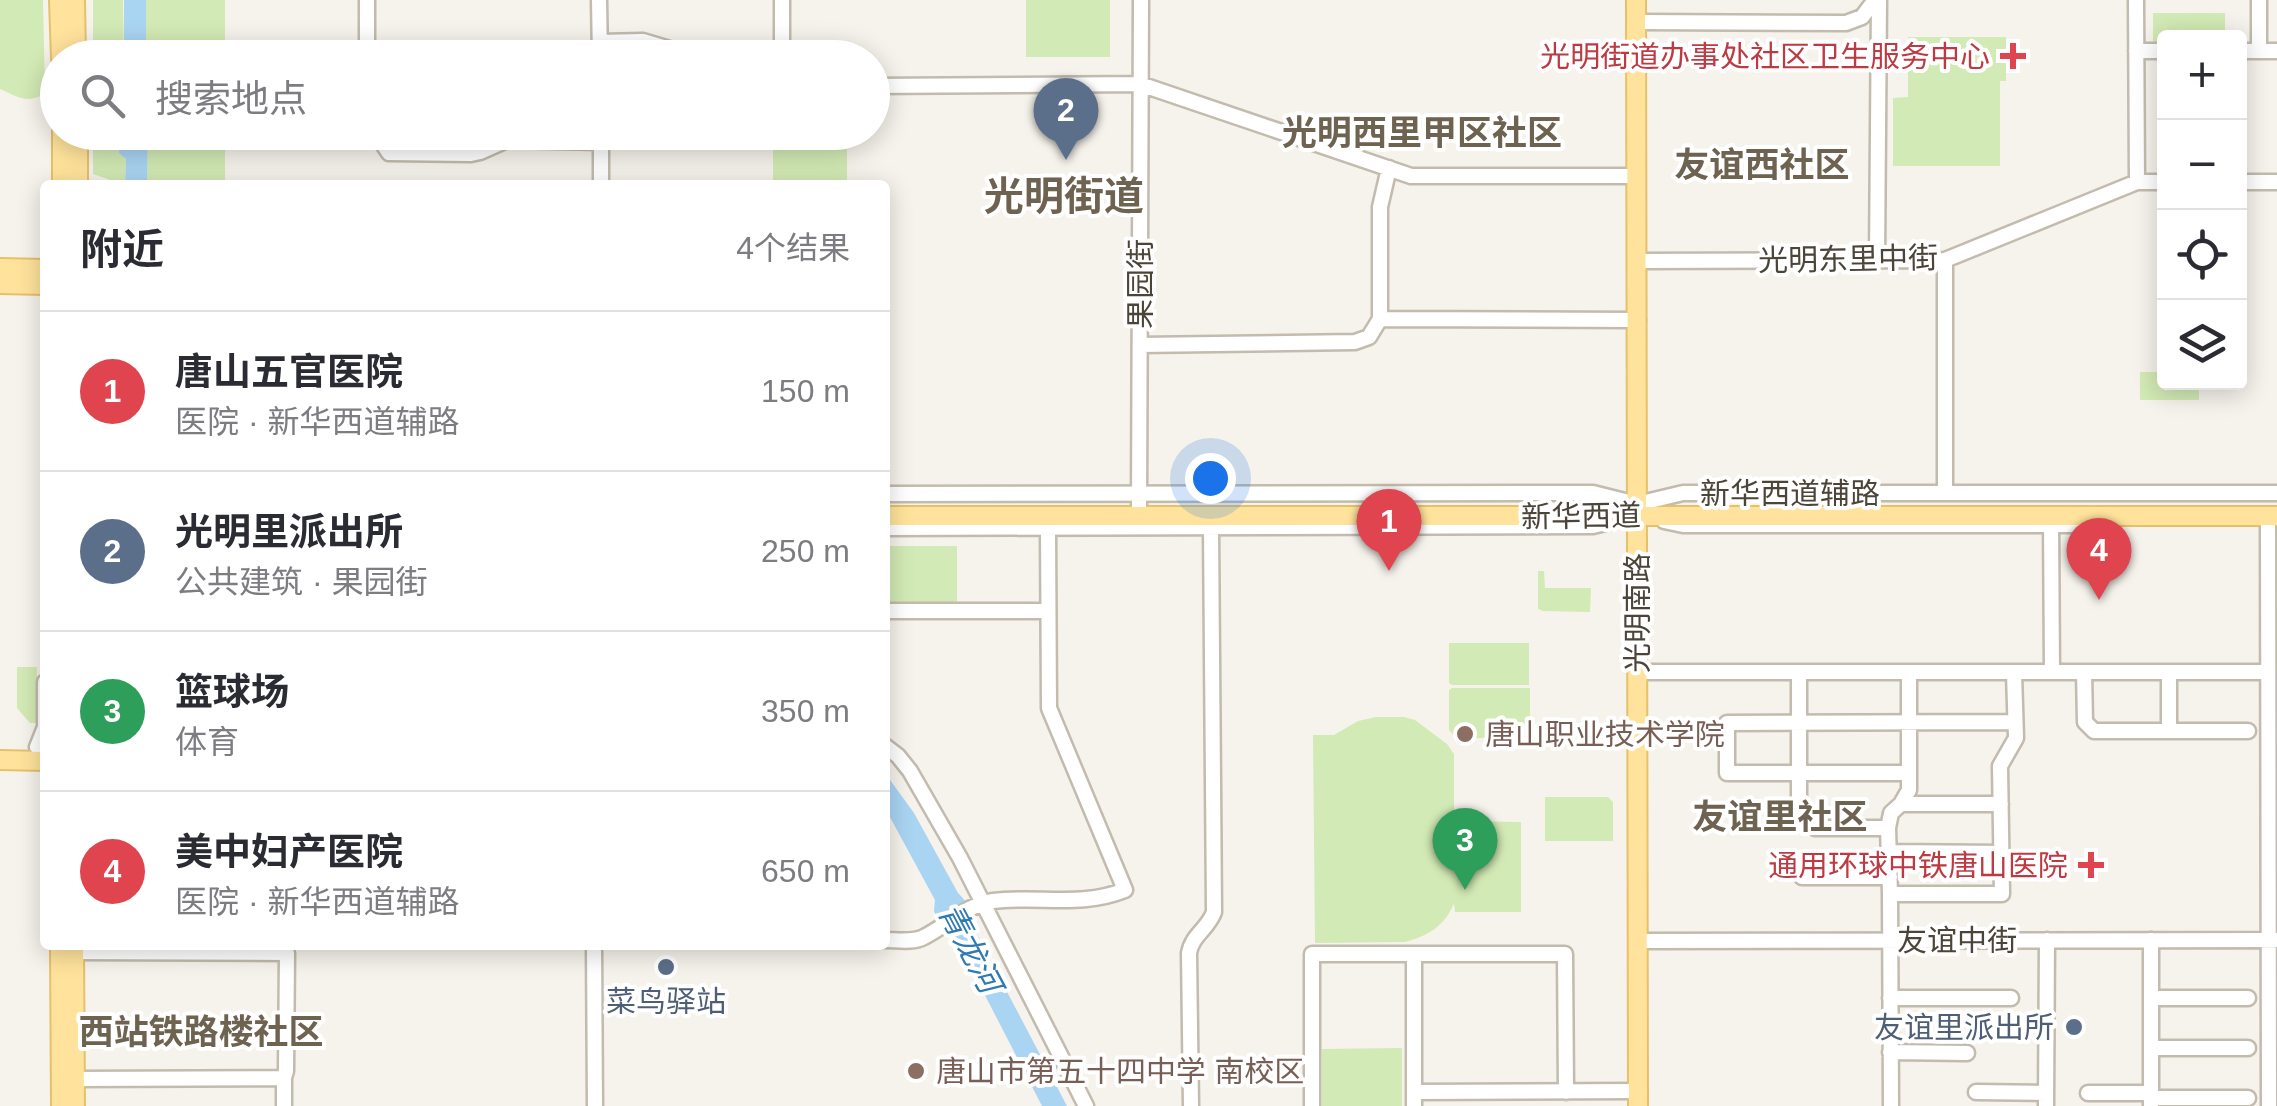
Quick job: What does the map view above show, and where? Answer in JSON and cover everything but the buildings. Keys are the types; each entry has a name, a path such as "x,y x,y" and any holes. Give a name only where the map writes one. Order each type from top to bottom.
{"main road":[{"path":"60,0 60,40"},
{"path":"76,0 76,40"},
{"name":"光明南路","path":"1636,0 1638,1098"},
{"path":"62,150 62,180"},
{"path":"78,150 78,180"},
{"path":"0,268 40,269"},
{"path":"0,284 40,285"},
{"name":"新华西道","path":"890,508 1140,500 2273,517"},
{"name":"新华西道","path":"890,516 1494,518 1637,509 2051,520 2273,517"},
{"path":"0,760 40,754"},
{"path":"0,770 40,771"},
{"path":"69,950 75,1106"},
{"path":"62,1106 69,950"}],"street":[{"path":"367,0 367,40"},
{"path":"599,0 600,40"},
{"path":"782,0 782,40"},
{"name":"果园街","path":"1140,500 1141,0"},
{"path":"1636,22 1846,23 1862,17 1877,0"},
{"path":"1877,0 1877,260"},
{"path":"2136,0 2136,182"},
{"path":"2260,0 2260,51"},
{"path":"2136,51 2157,51"},
{"path":"2247,51 2277,51"},
{"path":"890,86 1140,84 1411,176 1637,176"},
{"path":"387,150 471,154 484,150"},
{"path":"601,150 602,180"},
{"path":"1140,345 1362,341 1369,337 1380,319 1380,212 1389,168"},
{"name":"光明东里中街","path":"1637,261 1945,260 2136,182 2157,182"},
{"path":"2247,182 2277,182"},
{"path":"1945,260 1945,493"},
{"path":"1380,319 1638,320"},
{"name":"新华西道辅路","path":"890,528 1593,526 1683,493 2277,493"},
{"path":"890,494 1140,500"},
{"path":"2269,1106 2273,722 2268,672 2273,517"},
{"path":"2051,520 2052,672"},
{"path":"1191,1106 1191,944 1214,912 1211,527"},
{"path":"890,940 924,937 991,901 1094,900 1125,890 1049,708 1048,528"},
{"path":"890,612 1048,611"},
{"path":"1638,672 2268,672"},
{"path":"1798,672 1800,800"},
{"path":"1891,1106 1888,828 1892,813 1909,790 1909,672"},
{"path":"2084,672 2085,722 2094,731 2248,731"},
{"path":"2168,672 2168,731"},
{"path":"1890,894 2002,894 2000,766 2014,746 2014,673"},
{"path":"1909,773 1726,773 1726,723 2015,722"},
{"path":"890,750 910,770 960,858 977,906 1086,1106"},
{"path":"1902,804 2001,804"},
{"path":"1815,828 1888,828"},
{"path":"1890,852 2002,853"},
{"path":"1802,878 1890,877"},
{"path":"1976,1092 2046,1099 2047,940"},
{"path":"2150,940 2151,1099"},
{"name":"友谊中街","path":"1638,941 2273,940"},
{"path":"178,950 288,953 284,1106"},
{"path":"594,950 595,1106"},
{"path":"1312,1106 1312,954 1566,954 1566,1092"},
{"path":"1414,954 1414,1099 1566,1092 1638,1098"},
{"path":"1890,998 2011,998"},
{"path":"2150,998 2248,998"},
{"path":"2150,1048 2248,1048"},
{"path":"1890,1052 1967,1053"},
{"path":"74,1079 284,1078"},
{"path":"2088,1093 2151,1099 2248,1098"}],"green space":[{"path":"0,0 43,0 40,96 27,99 0,89"},
{"path":"93,0 123,0 124,40 93,40"},
{"path":"146,0 225,0 225,40 146,40"},
{"path":"1026,0 1110,0 1110,57 1026,57"},
{"path":"2153,13 2225,13 2225,30 2157,30 2157,43 2153,43"},
{"path":"1908,37 2006,37 2006,81 2000,81 2000,166 1893,166 1893,98 1908,97"},
{"path":"93,150 119,150 126,159 125,180 93,174"},
{"path":"148,150 225,150 225,180 147,180"},
{"path":"773,150 847,150 847,180 773,180"},
{"path":"2140,372 2157,372 2157,390 2199,390 2199,400 2140,400"},
{"path":"890,546 957,546 957,606 890,606"},
{"path":"1538,571 1544,571 1545,588 1591,588 1590,612 1538,609"},
{"path":"1449,643 1529,643 1529,685 1452,685"},
{"path":"17,667 37,667 37,723 30,723 17,708"},
{"path":"1452,688 1530,688 1530,738 1456,738 1449,730"},
{"path":"1376,717 1415,720 1447,744 1454,754 1454,821 1521,822 1521,912 1455,912 1454,903 1435,929 1405,942 1315,943 1313,735 1334,735 1358,721"},
{"path":"1545,797 1608,797 1613,802 1613,841 1545,841"},
{"path":"1402,1048 1402,1106 1322,1106 1322,1049"}],"water":[{"path":"124,0 146,0 146,40 124,40"},
{"path":"148,150 147,180 125,180 126,159 119,153"},
{"name":"青龙河","path":"890,780 967,904 972,925 1067,1106 1042,1106 953,933 942,929 934,911 935,900 890,817"}],"place":[{"name":"光明街道办事处社区卫生服务中心","path":"2013,56"},
{"name":"光明里派出所","path":"1066,160"},
{"name":"唐山五官医院","path":"1389,571"},
{"name":"美中妇产医院","path":"2099,600"},
{"name":"唐山职业技术学院","path":"1465,734"},
{"name":"通用环球中铁唐山医院","path":"2091,865"},
{"name":"篮球场","path":"1465,890"},
{"name":"菜鸟驿站","path":"666,967"},
{"name":"友谊里派出所","path":"2074,1027"},
{"name":"唐山市第五十四中学 南校区","path":"916,1071"}],"district":[{"name":"光明西里甲区社区","path":"1422,132"},
{"name":"友谊西社区","path":"1762,164"},
{"name":"光明街道","path":"1064,196"},
{"name":"友谊里社区","path":"1780,816"},
{"name":"西站铁路楼社区","path":"201,1031"}]}
